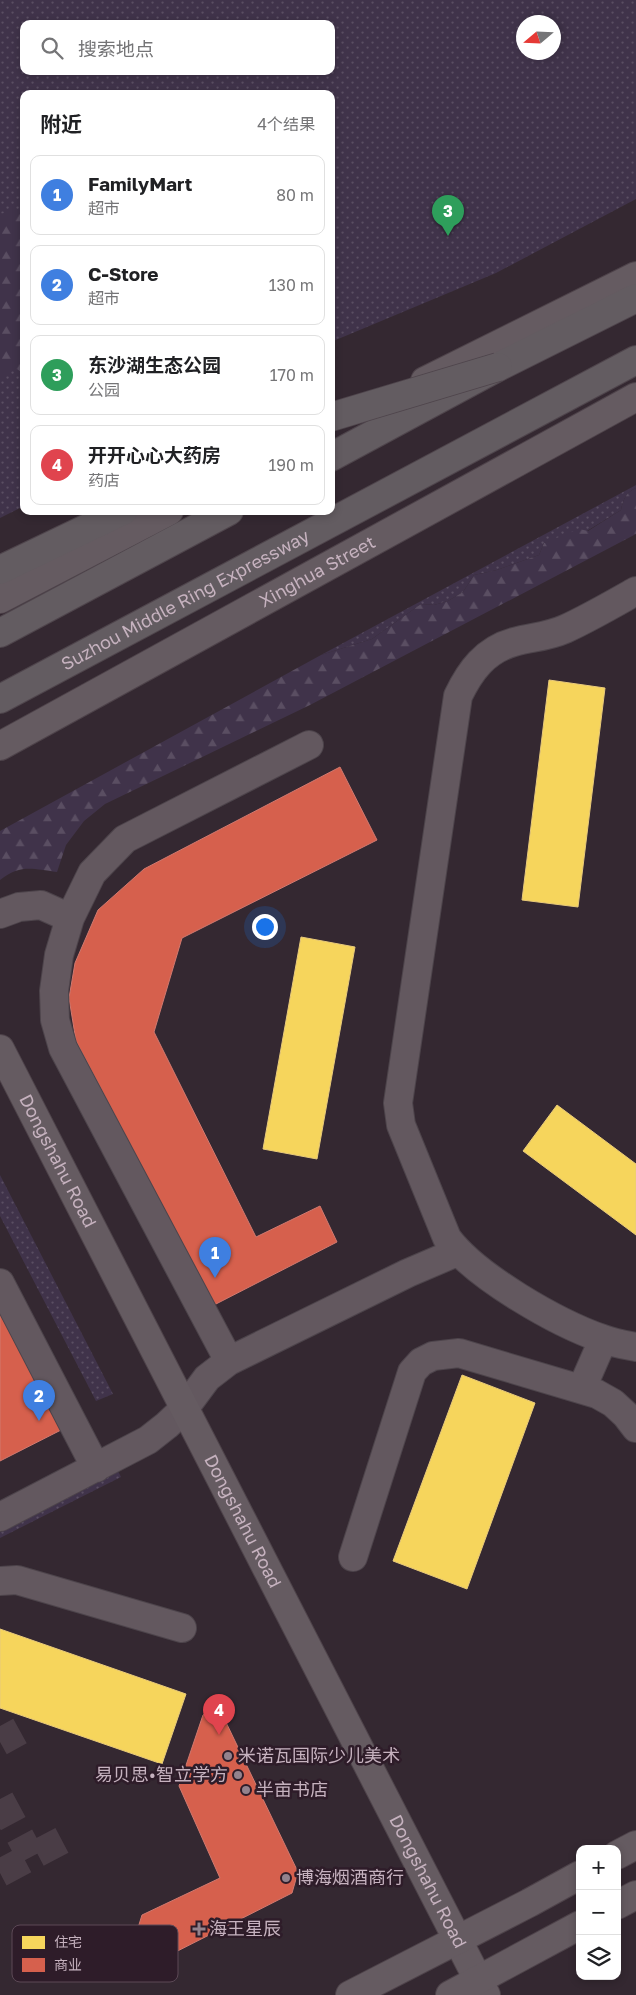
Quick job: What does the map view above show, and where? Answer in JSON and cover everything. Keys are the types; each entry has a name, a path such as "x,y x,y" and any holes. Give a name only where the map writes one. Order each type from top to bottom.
{"highway":[{"path":"335,455 498,368 636,298"},
{"name":"Suzhou Middle Ring Expressway","path":"0,698 636,360"},
{"path":"335,416 498,368"},
{"path":"0,570 115,515"},
{"path":"0,634 222,515"}],"main road":[{"path":"335,426 636,276"},
{"name":"Xinghua Street","path":"0,746 636,397"},
{"path":"0,599 161,515"},
{"name":"Dongshahu Road","path":"0,1049 482,1987"},
{"path":"621,1853 636,1845"},
{"path":"350,1995 576,1877"},
{"path":"621,1903 636,1895"},
{"path":"450,1995 482,1987 576,1928"}],"street":[{"path":"636,591 567,628 546,637 513,642 488,655 469,674 458,696 398,1103 401,1126 452,1245 529,1304 603,1340 636,1347"},
{"path":"226,1355 63,1048 55,1020 54,991 59,955 70,918 92,873 125,840 309,744"},
{"path":"0,914 19,907 41,905 70,918"},
{"path":"0,1517 93,1460 160,1410 180,1402 188,1378 226,1355 408,1273 452,1245"},
{"path":"0,1283 93,1460"},
{"path":"582,1388 603,1340"},
{"path":"353,1557 412,1372 421,1362 433,1356 444,1353 459,1353 582,1388 613,1403 636,1428"},
{"path":"0,1497 93,1460"},
{"path":"0,1581 17,1580 182,1628"}],"green space":[{"path":"0,0 636,0 636,199 496,273 335,340 335,90 20,90 20,508 0,518"},
{"path":"20,209 20,371 17,369 0,376 0,214"},
{"path":"636,485 636,488 626,497 621,510 587,531 544,543 539,555 497,570 474,575 463,592 448,601 434,605 421,604 372,639 321,655"},
{"path":"636,488 636,534 310,705 105,804 84,821 66,845 57,872 27,869 14,872 0,880 0,831 321,655 372,639 421,604 434,605 448,601 463,592 474,575 497,570 539,555 544,543 579,529 588,531 621,510 626,497"},
{"path":"0,1175 113,1394 96,1401 0,1216"},
{"path":"117,1469 121,1477 0,1538 0,1527"}],"building: 住宅":[{"path":"549,680 605,688 578,907 522,900"},
{"path":"301,937 355,947 317,1159 263,1149"},
{"path":"557,1105 636,1164 636,1235 523,1151"},
{"path":"462,1375 535,1403 467,1589 393,1561"},
{"path":"0,1629 186,1694 162,1764 0,1708"}],"building: 商业":[{"path":"340,767 377,840 182,938 154,1032 256,1237 320,1206 337,1242 214,1305 76,1041 69,998 75,963 98,910 144,869"},
{"path":"0,1309 63,1429 0,1461"},
{"path":"213,1710 222,1714 298,1872 292,1893 178,1951 178,1925 139,1925 142,1915 220,1878 179,1786 203,1715"}],"tunnel":[{"path":"0,1742 20,1731"},
{"path":"0,1799 31,1857"},
{"path":"0,1873 74,1834"}],"place":[{"name":"东沙湖生态公园","path":"448,236"},
{"name":"FamilyMart","path":"215,1278"},
{"name":"C-Store","path":"39,1421"},
{"name":"开开心心大药房","path":"219,1735"},
{"name":"米诺瓦国际少儿美术","path":"228,1756"},
{"name":"易贝思•智立学方","path":"238,1775"},
{"name":"半亩书店","path":"246,1790"},
{"name":"博海烟酒商行","path":"286,1878"},
{"name":"海王星辰","path":"199,1929"}]}
